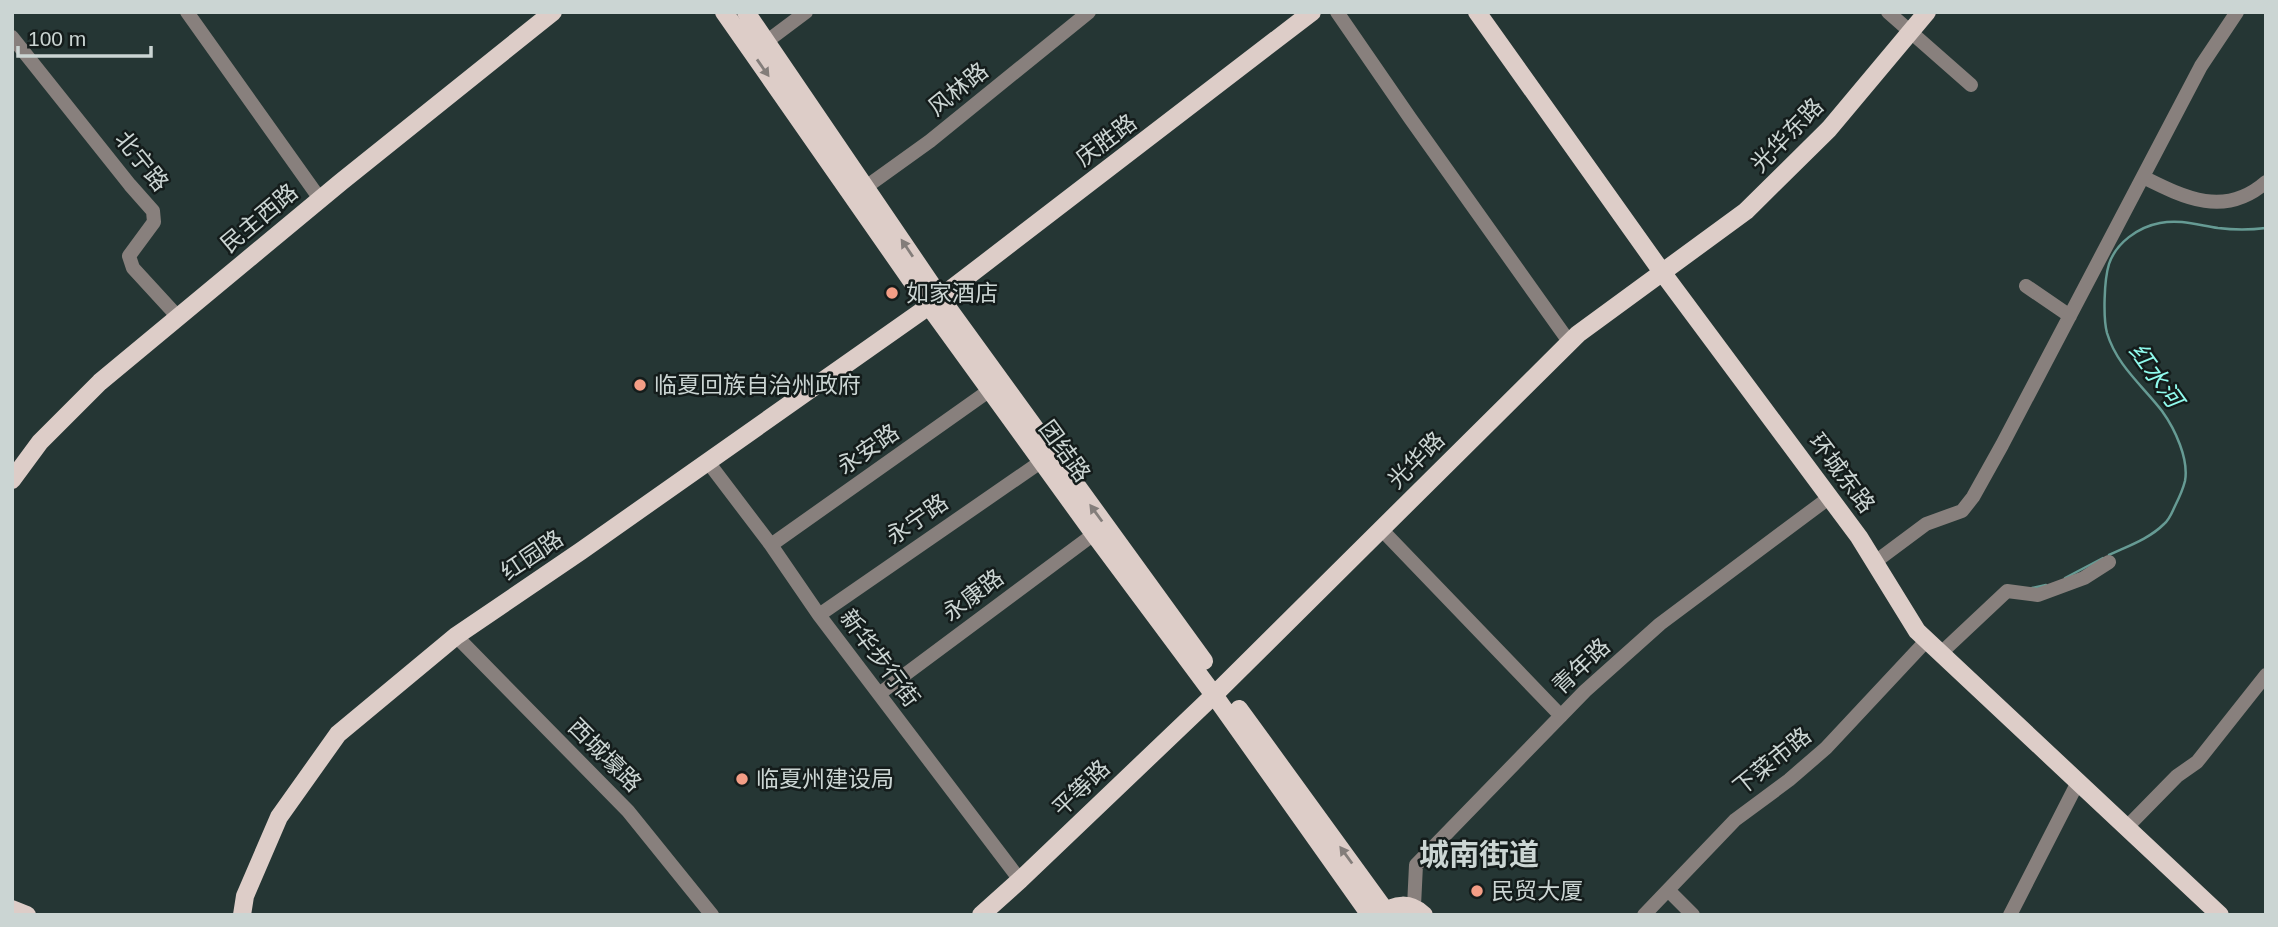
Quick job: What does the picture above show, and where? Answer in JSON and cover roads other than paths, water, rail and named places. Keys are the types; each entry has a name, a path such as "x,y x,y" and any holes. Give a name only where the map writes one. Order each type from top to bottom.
{"main road":[{"name":"民主西路","path":"12,480 40,442 100,382 320,199 553,12"},
{"name":"团结路","path":"724,12 859,192 934,301 1378,913"},
{"name":"团结路","path":"746,12 859,192"},
{"name":"庆胜路","path":"934,301 1312,12"},
{"name":"环城东路","path":"1477,12 1662,272 1859,537 1917,631 2220,915"},
{"name":"光华东路","path":"1662,272 1746,211 1829,130 1927,12"},
{"name":"光华路","path":"1218,690 1570,343 1662,272"},
{"name":"团结路","path":"934,301 990,390 1094,534 1218,690"},
{"name":"红园路","path":"242,915 246,896 279,817 338,734 456,636 708,462 934,301"},
{"name":"平等路","path":"981,915 1218,690"},
{"path":"1378,913 1395,905 1419,911"},
{"path":"12,909 27,915"}],"street":[{"path":"187,12 320,199"},
{"path":"766,42 806,12"},
{"name":"风林路","path":"859,192 930,141 1089,12"},
{"path":"1337,12 1409,118 1570,343"},
{"path":"1888,12 1971,85"},
{"path":"1875,562 1926,524 1962,511 1973,497 2201,66 2237,12"},
{"name":"北宁路","path":"12,37 153,211 154,222 129,256 133,268 178,317"},
{"path":"2143,177 2177,194 2211,202 2240,200 2266,182"},
{"path":"2026,286 2070,316"},
{"name":"永安路","path":"771,545 990,390"},
{"name":"永宁路","path":"819,615 1042,461"},
{"name":"新华步行街","path":"708,462 771,545 819,615 1020,880"},
{"name":"青年路","path":"1419,911 1416,865 1585,691 1660,624 1830,497"},
{"path":"1381,529 1561,716"},
{"name":"永康路","path":"879,694 1094,534"},
{"path":"1941,653 2007,591 2038,595 2084,578 2109,562"},
{"name":"西城壕路","path":"456,636 628,811 712,915"},
{"name":"下菜市路","path":"1644,915 1735,820 1789,780 1826,748 1927,640"},
{"path":"2127,827 2177,776 2197,762 2266,675"},
{"path":"2010,915 2078,782"},
{"path":"1669,891 1693,915"}],"waterway":[{"name":"红水河","path":"2109,555 2145,538 2166,522 2182,490 2186,472 2183,454 2172,426 2124,366 2111,345 2105,318 2105,289 2112,256 2129,237 2160,223 2182,222 2230,229 2266,228"},
{"name":"红水河","path":"2065,578 2103,558"},
{"name":"红水河","path":"2032,588 2046,585"}],"place":[{"name":"如家酒店","path":"892,293"},
{"name":"临夏回族自治州政府","path":"640,385"},
{"name":"临夏州建设局","path":"742,779"},
{"name":"民贸大厦","path":"1477,891"}],"district":[{"name":"城南街道","path":"1479,854"}]}
